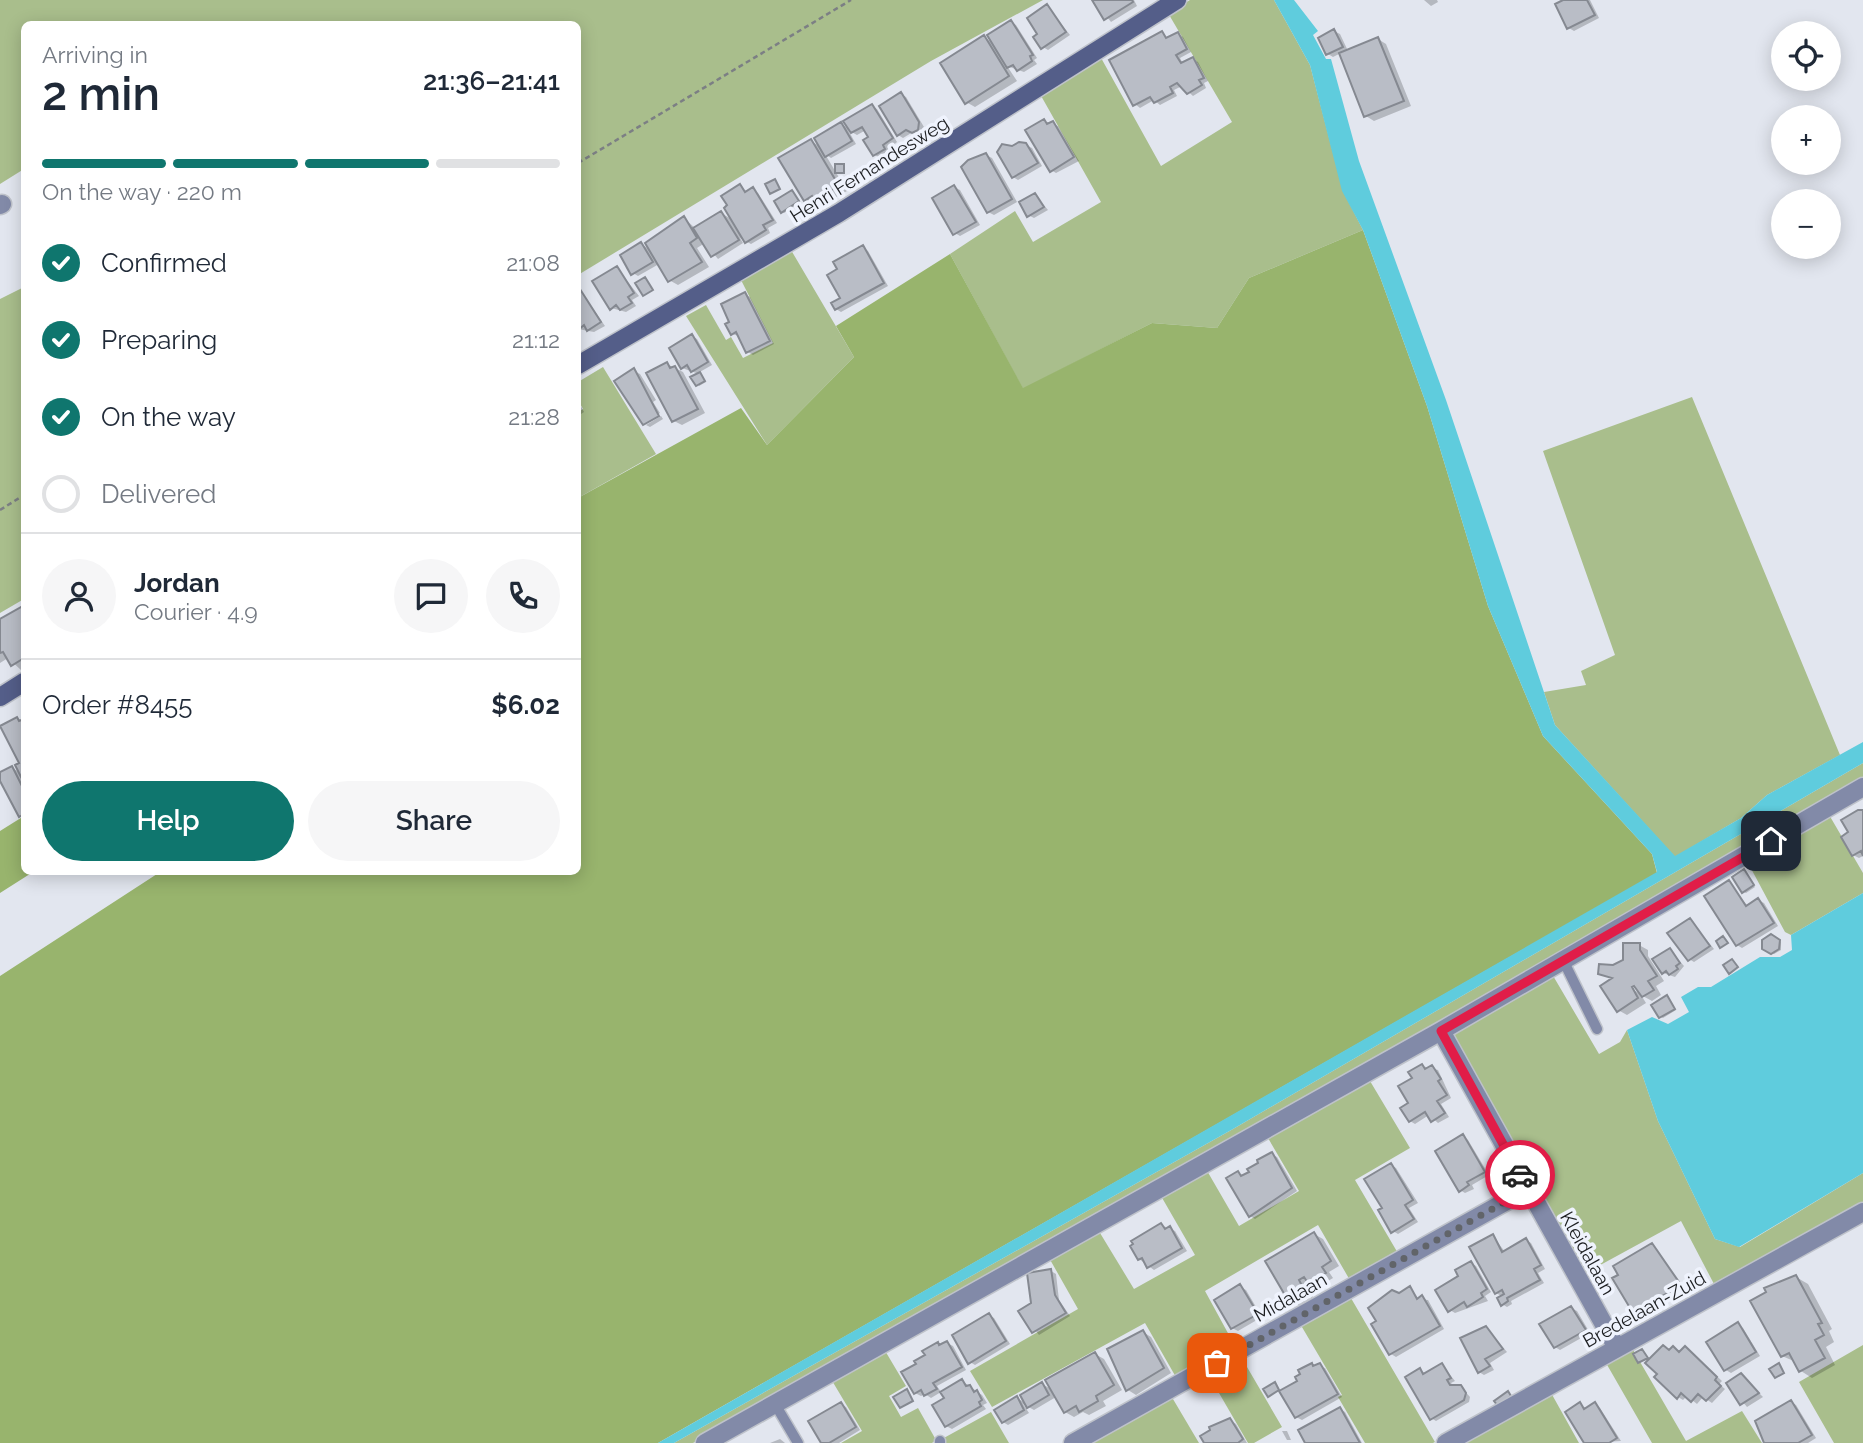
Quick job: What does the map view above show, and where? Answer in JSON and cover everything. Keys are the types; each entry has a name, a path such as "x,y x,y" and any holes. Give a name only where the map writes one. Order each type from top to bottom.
{"street":[{"name":"Henri Fernandesweg","path":"581,363 839,213 1177,0"},
{"path":"0,697 21,684"},
{"path":"705,1443 1441,1031 1863,787"},
{"name":"Kleidalaan","path":"1441,1031 1617,1348"},
{"name":"Midalaan","path":"1073,1443 1528,1189"},
{"name":"Bredelaan-Zuid","path":"1446,1443 1863,1212"}],"lane":[{"path":"1563,960 1597,1029"},
{"path":"775,1404 798,1443"}],"path":[{"path":"581,161 851,0"},
{"path":"0,510 21,497"}],"green space":[{"path":"0,0 1043,0 931,61 581,273 581,21 21,21 21,171 0,184"},
{"path":"1190,0 1274,0 1310,65 1343,191 1363,230 1249,278 1217,328 1152,323 1023,389 950,254 1015,211 1033,242 1101,202 1040,94 1100,56 1161,166 1232,122 1168,13"},
{"path":"1363,230 1427,406 1488,606 1543,736 1652,854 1657,873 658,1443 0,1443 0,976 155,875 581,875 581,496 741,408 767,445 854,357 836,326 950,254 1023,388 1152,323 1217,328 1249,278"},
{"path":"791,250 854,357 767,445 686,316 706,305 726,340 731,337 743,358 773,343 741,280"},
{"path":"21,288 21,601 0,613 0,299"},
{"path":"603,367 656,454 581,496 583,409 581,380"},
{"path":"1692,397 1840,755 1767,795 1741,818 1675,857 1555,725 1544,692 1586,685 1581,671 1615,655 1543,451"},
{"path":"1863,763 1863,779 1439,1026 693,1443 674,1443 1233,1129"},
{"path":"1828,813 1863,873 1863,893 1791,935 1785,932 1747,861"},
{"path":"21,818 21,875 28,875 0,893 0,831"},
{"path":"1552,974 1599,1054 1620,1042 1627,1030 1658,1121 1715,1239 1740,1247 1863,1173 1863,1202 1714,1284 1681,1221 1582,1275 1448,1031"},
{"path":"1370,1081 1410,1148 1355,1180 1399,1255 1351,1282 1318,1225 1205,1291 1235,1346 1177,1379 1145,1323 992,1407 970,1371 1078,1309 1048,1256 1097,1228 1134,1289 1195,1255 1161,1196 1206,1169 1239,1226 1299,1191 1268,1138"},
{"path":"1348,1293 1435,1442 1365,1443 1338,1397 1342,1395 1299,1322"},
{"path":"1863,1345 1863,1443 1834,1443 1799,1382"},
{"path":"1632,1348 1686,1441 1742,1411 1762,1443 1652,1443 1606,1363"},
{"path":"884,1349 906,1386 889,1396 901,1417 918,1408 936,1440 932,1443 841,1443 862,1431 831,1379"},
{"path":"1240,1355 1282,1427 1254,1443 1248,1443 1208,1374"},
{"path":"1550,1391 1579,1443 1456,1443"},
{"path":"1170,1394 1199,1443 1082,1443"},
{"path":"991,1412 1009,1443 945,1443 942,1439"}],"water":[{"path":"1274,0 1294,0 1318,31 1313,35 1326,59 1331,59 1359,161 1446,400 1555,725 1675,856 1741,818 1767,795 1863,742 1863,763 1233,1129 674,1443 658,1443 1657,872 1652,854 1543,736 1488,606 1427,406 1363,230 1342,191 1310,65"},
{"path":"1863,893 1863,1173 1739,1247 1715,1239 1658,1121 1627,1030 1652,1017 1668,1024 1689,1012 1681,997 1698,987 1711,987 1760,957 1780,957 1792,950 1791,935"}],"building":[{"path":"1092,0 1132,0 1133,2 1104,20"},
{"path":"1563,0 1587,0 1595,15 1567,29 1555,4"},
{"path":"1047,4 1066,32 1041,49 1033,37 1037,34 1027,18"},
{"path":"1011,20 1033,55 1030,56 1032,61 1017,71 1013,65 1007,68 987,35"},
{"path":"1334,29 1343,47 1326,55 1318,38"},
{"path":"1162,31 1166,38 1178,32 1187,49 1176,55 1181,63 1193,57 1204,78 1199,80 1202,85 1187,94 1177,83 1170,87 1173,93 1154,103 1150,97 1133,106 1109,60"},
{"path":"984,35 1009,76 965,104 940,63"},
{"path":"1378,37 1404,101 1364,117 1339,53"},
{"path":"901,92 919,122 918,130 912,133 906,130 897,136 879,106"},
{"path":"872,104 893,138 883,145 885,149 873,156 863,140 868,137 862,127 851,133 843,121"},
{"path":"1044,119 1047,124 1053,121 1074,157 1050,172 1025,130"},
{"path":"841,122 852,141 825,157 814,138"},
{"path":"811,139 839,186 814,200 812,196 804,201 778,158"},
{"path":"1019,142 1026,143 1038,163 1012,178 997,152 1002,144 1012,146"},
{"path":"986,153 1012,199 987,213 961,167 968,160"},
{"path":"835,164 844,164 844,173 835,173"},
{"path":"775,179 780,189 770,194 765,184"},
{"path":"740,184 745,192 753,187 773,220 763,225 766,230 745,243 724,208 727,205 721,196"},
{"path":"954,185 976,222 953,235 932,198"},
{"path":"792,190 799,201 781,213 774,201"},
{"path":"1035,193 1044,207 1027,217 1019,202"},
{"path":"721,211 739,240 711,257 693,228"},
{"path":"684,216 697,238 690,243 702,262 668,282 645,243"},
{"path":"641,242 653,262 631,275 620,255"},
{"path":"863,245 884,283 835,310 831,303 840,298 827,275 837,269 833,262"},
{"path":"617,266 634,293 628,297 632,303 620,310 616,305 610,310 592,281"},
{"path":"645,277 653,290 643,296 635,283"},
{"path":"581,291 601,322 587,331 584,325 581,328"},
{"path":"745,292 770,341 746,353 736,332 731,335 725,324 729,322 721,304"},
{"path":"692,334 708,362 691,372 687,365 681,369 669,348"},
{"path":"667,362 670,368 675,366 698,409 672,422 646,373"},
{"path":"634,368 659,416 643,425 614,381"},
{"path":"700,372 705,381 696,386 690,377"},
{"path":"21,607 21,660 11,666 3,652 0,653 0,619"},
{"path":"17,717 21,720 21,777 15,765 19,763 0,726"},
{"path":"12,766 21,784 19,817 0,781 0,772"},
{"path":"1863,810 1863,856 1861,851 1852,856 1841,837 1848,832 1841,820"},
{"path":"1744,869 1754,885 1742,893 1732,877"},
{"path":"1729,880 1746,906 1758,898 1774,923 1736,946 1704,896"},
{"path":"1690,918 1710,946 1688,961 1667,933"},
{"path":"1771,934 1780,940 1779,949 1771,954 1762,949 1762,940"},
{"path":"1723,936 1728,943 1720,948 1716,941"},
{"path":"1623,943 1640,943 1640,950 1657,976 1648,981 1654,990 1642,997 1634,986 1632,987 1638,998 1617,1012 1600,986 1612,978 1598,974 1599,964 1613,965 1623,960"},
{"path":"1670,948 1680,963 1676,966 1678,969 1669,975 1666,971 1662,974 1652,959"},
{"path":"1732,959 1738,967 1729,974 1723,965"},
{"path":"1667,995 1675,1009 1659,1018 1651,1005"},
{"path":"1422,1064 1425,1069 1432,1065 1441,1079 1438,1081 1447,1095 1437,1101 1445,1113 1431,1122 1425,1112 1409,1122 1400,1108 1408,1103 1398,1086 1412,1078 1408,1072"},
{"path":"1463,1134 1485,1172 1467,1182 1469,1185 1459,1192 1435,1151"},
{"path":"1272,1152 1292,1188 1249,1217 1226,1178 1238,1171 1241,1176 1249,1172 1247,1169 1258,1163 1257,1160"},
{"path":"1391,1163 1413,1200 1405,1205 1414,1219 1391,1233 1378,1210 1382,1208 1364,1179"},
{"path":"1161,1223 1165,1229 1170,1226 1182,1248 1147,1268 1142,1258 1138,1260 1130,1246 1133,1244 1131,1241"},
{"path":"1314,1232 1331,1261 1322,1267 1326,1273 1308,1283 1304,1277 1299,1280 1305,1292 1289,1302 1265,1261"},
{"path":"1493,1234 1502,1252 1526,1238 1541,1265 1534,1269 1540,1280 1507,1298 1508,1301 1501,1306 1497,1298 1504,1294 1502,1290 1495,1294 1469,1247"},
{"path":"1652,1243 1681,1285 1633,1313 1612,1278 1618,1275 1613,1266"},
{"path":"1471,1261 1487,1289 1481,1293 1483,1297 1467,1307 1464,1302 1448,1312 1435,1290 1458,1276 1455,1270"},
{"path":"1051,1269 1055,1295 1066,1313 1032,1333 1018,1311 1031,1303 1027,1273"},
{"path":"1796,1275 1822,1323 1818,1324 1824,1335 1815,1340 1825,1358 1799,1372 1789,1353 1781,1357 1750,1301 1766,1292 1764,1288"},
{"path":"1240,1284 1258,1314 1231,1329 1214,1300"},
{"path":"1410,1286 1417,1299 1422,1295 1440,1326 1389,1355 1371,1324 1376,1321 1368,1308 1392,1290 1399,1293"},
{"path":"1571,1306 1586,1330 1554,1348 1539,1324"},
{"path":"989,1313 1006,1341 968,1364 952,1335"},
{"path":"1738,1322 1756,1352 1724,1371 1706,1342"},
{"path":"1486,1326 1503,1349 1485,1359 1490,1366 1478,1373 1460,1338"},
{"path":"1143,1330 1164,1368 1126,1391 1107,1349"},
{"path":"947,1341 962,1367 933,1383 937,1389 924,1396 921,1390 914,1394 901,1372 916,1364 914,1361 925,1355 922,1351 938,1342 939,1345"},
{"path":"1663,1345 1669,1350 1673,1346 1679,1352 1685,1346 1717,1377 1715,1380 1721,1386 1706,1401 1698,1394 1691,1402 1681,1393 1677,1399 1654,1377 1657,1374 1645,1363"},
{"path":"1642,1349 1648,1358 1638,1363 1633,1354"},
{"path":"1095,1352 1114,1385 1096,1396 1098,1401 1079,1412 1076,1406 1064,1413 1045,1380"},
{"path":"1312,1363 1313,1366 1320,1363 1338,1394 1295,1418 1279,1391 1297,1381 1295,1377 1300,1374 1298,1370"},
{"path":"1442,1363 1451,1378 1447,1380 1450,1385 1461,1385 1466,1393 1464,1400 1430,1420 1405,1377 1420,1368 1423,1374"},
{"path":"1779,1363 1784,1373 1775,1378 1769,1369"},
{"path":"1741,1373 1759,1393 1740,1405 1726,1383"},
{"path":"962,1379 974,1392 977,1390 982,1400 979,1402 981,1406 945,1427 932,1405 944,1398 940,1392"},
{"path":"1042,1382 1049,1395 1027,1408 1020,1395"},
{"path":"1275,1382 1279,1390 1268,1397 1263,1389"},
{"path":"907,1389 913,1401 900,1408 893,1397"},
{"path":"1508,1391 1511,1396 1498,1406 1494,1401"},
{"path":"1017,1396 1024,1410 1002,1423 994,1410"},
{"path":"1791,1400 1812,1435 1798,1443 1764,1443 1755,1421"},
{"path":"841,1402 856,1427 829,1443 821,1443 808,1421"},
{"path":"1580,1402 1584,1409 1595,1402 1617,1438 1609,1443 1584,1443 1565,1412"},
{"path":"1340,1407 1360,1443 1305,1443 1298,1430"},
{"path":"1230,1418 1243,1439 1238,1443 1204,1443 1200,1436 1210,1430 1209,1427"}],"way so far":[{"path":"1217,1363 1528,1189 1520,1175"}],"route":[{"path":"1520,1175 1441,1031 1771,841"}]}
